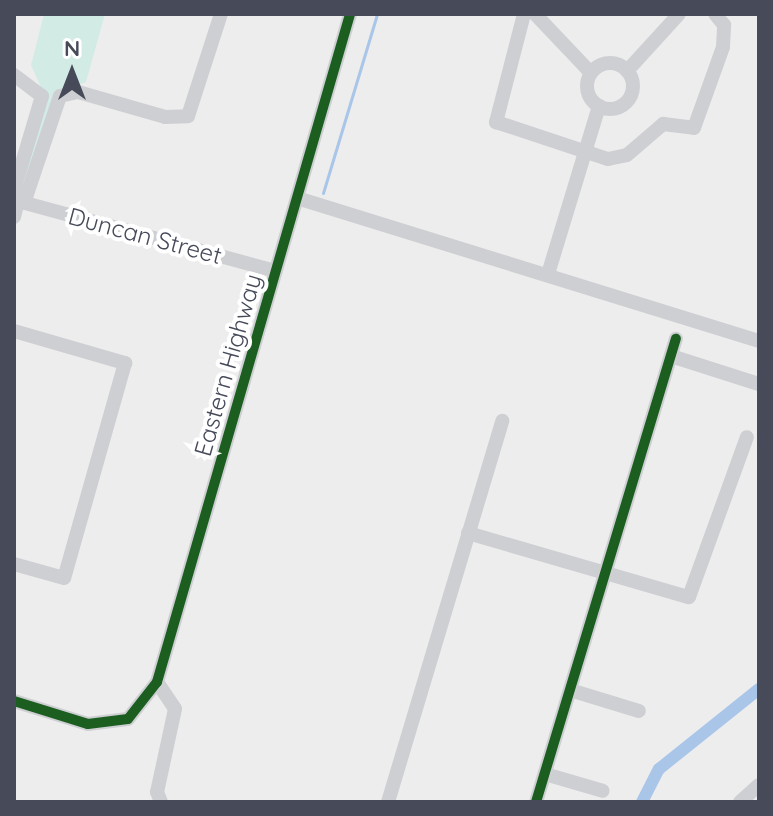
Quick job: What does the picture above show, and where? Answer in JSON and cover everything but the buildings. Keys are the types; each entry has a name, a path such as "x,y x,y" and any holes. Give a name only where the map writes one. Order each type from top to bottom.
{"street":[{"path":"14,75 42,96 57,101 78,92 165,117 188,116 221,14"},
{"name":"Eastern Highway","path":"14,701 88,724 128,719 157,682 350,14"},
{"path":"524,14 496,122 585,154 622,158 663,124 694,128 723,47 724,25 715,14"},
{"path":"535,14 591,73"},
{"path":"599,106 628,100 627,71 679,14"},
{"path":"599,106 587,92 591,73 608,63 627,71"},
{"path":"14,217 42,96"},
{"path":"18,198 57,101"},
{"path":"548,274 599,106"},
{"name":"Duncan Street","path":"18,198 276,271"},
{"path":"297,198 759,341"},
{"path":"14,331 125,363 64,578 14,564"},
{"path":"536,802 676,339"},
{"path":"671,356 759,384"},
{"path":"388,802 502,421"},
{"path":"468,533 689,597 747,437"},
{"path":"157,682 175,709 157,792 161,802"},
{"path":"570,690 639,711"},
{"path":"545,774 603,791"},
{"path":"740,802 759,785"}],"green space":[{"path":"44,14 105,14 86,82 57,94 23,199 14,196 42,90 31,65"}],"waterway":[{"path":"323,193 377,14"},
{"path":"642,802 659,769 759,689"}],"cycle path":[{"path":"14,701 88,724 128,719 157,682 350,14"},
{"path":"536,802 676,339"}]}
